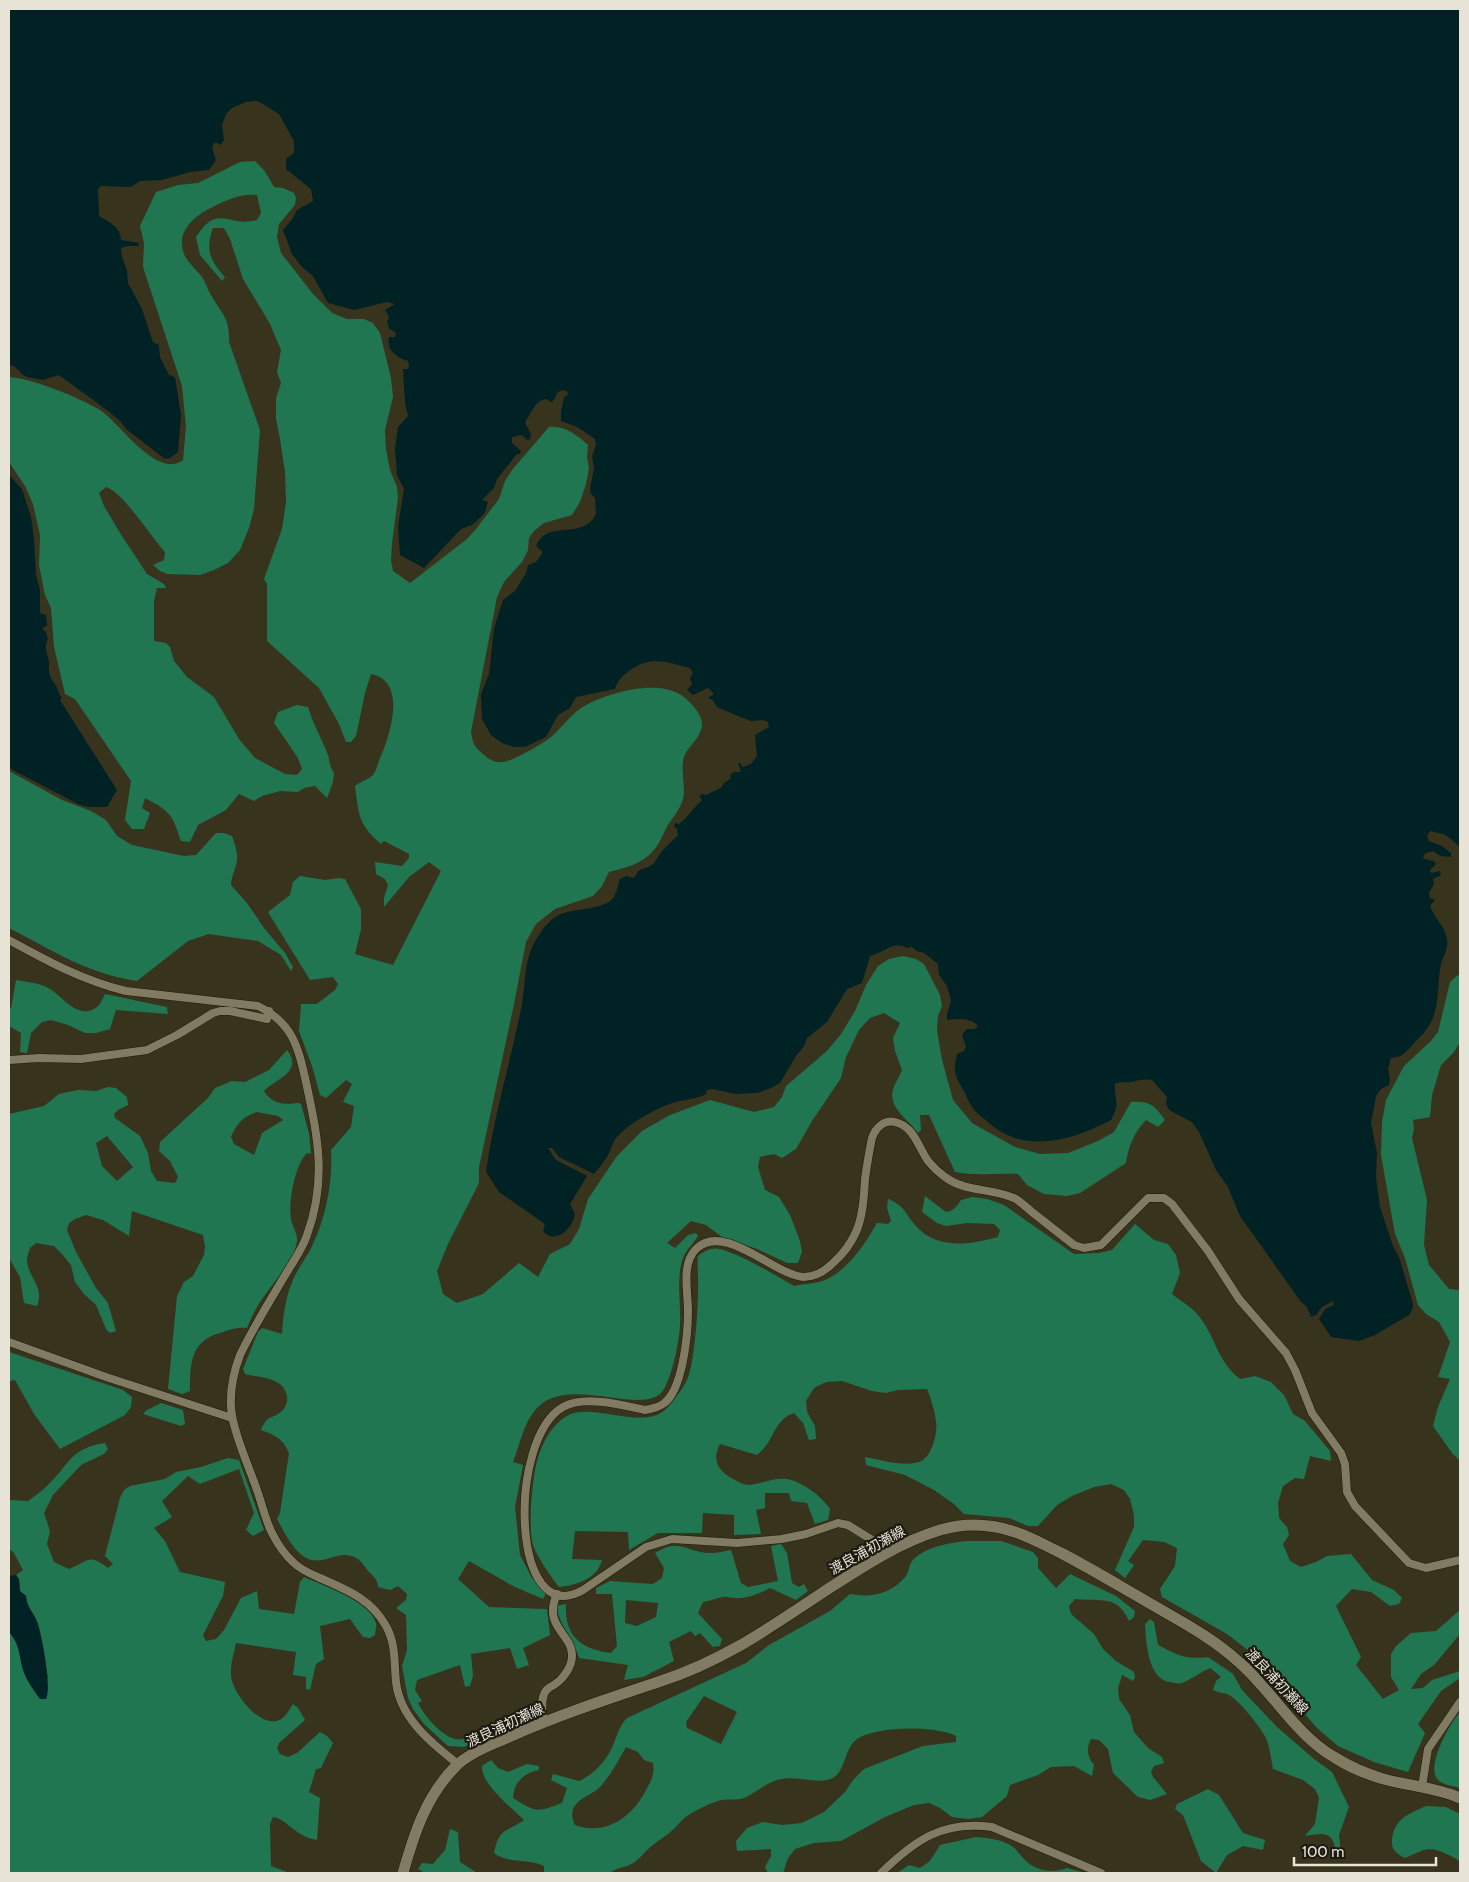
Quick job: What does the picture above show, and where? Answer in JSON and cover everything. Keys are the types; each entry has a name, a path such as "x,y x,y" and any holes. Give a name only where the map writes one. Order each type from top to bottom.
{"main road":[{"name":"渡良浦初瀬線","path":"403,1873 422,1816 436,1789 458,1764 489,1745 543,1722 692,1671 743,1645 857,1570 890,1551 926,1535 961,1526 996,1527 1025,1536 1100,1574 1220,1645 1262,1683 1279,1705 1319,1747 1333,1757 1356,1769 1380,1778 1444,1792 1460,1798"}],"street":[{"path":"9,940 83,978 112,988 250,1004 269,1012 286,1026 296,1043 318,1138 319,1183 307,1236 247,1341 237,1364 232,1390 232,1418 264,1513 277,1541 294,1564 310,1574 349,1590 373,1608 392,1640 395,1652 398,1691 409,1718 438,1748 458,1764"},
{"path":"9,1060 39,1058 81,1059 148,1050 213,1013 230,1011 267,1019 269,1012"},
{"path":"890,1551 848,1524 838,1523 806,1534 737,1543 672,1539 646,1547 575,1594 557,1594 544,1586 535,1572 527,1548 523,1520 531,1458 536,1441 546,1423 562,1407 583,1401 645,1410 659,1406 669,1398 676,1384 684,1356 688,1312 687,1272 690,1258 702,1243 713,1240 737,1247 792,1274 803,1277 827,1269 840,1257 857,1230 872,1138 876,1129 882,1123 893,1121 900,1123 908,1129 916,1139 927,1160 948,1179 964,1187 1003,1194 1016,1199 1074,1245 1084,1248 1101,1245 1148,1198 1164,1198 1172,1204 1208,1250 1239,1298 1286,1353 1312,1413 1341,1453 1345,1464 1347,1492 1355,1506 1409,1563 1426,1568 1460,1560"},
{"path":"9,1342 106,1378 232,1418"},
{"path":"543,1722 542,1702 545,1692 563,1677 572,1655 572,1649 555,1623 553,1612 557,1594"},
{"path":"1422,1787 1428,1749 1460,1702"},
{"path":"881,1873 905,1850 927,1836 954,1827 977,1825 992,1827 1101,1873"}],"green space":[{"path":"255,161 264,170 274,187 283,188 294,193 296,198 295,205 279,224 277,237 281,253 313,294 332,313 347,319 364,319 373,323 380,333 391,378 393,397 385,430 390,470 397,487 398,498 392,543 391,561 393,571 410,583 467,539 499,499 505,481 512,470 549,427 565,429 575,434 588,445 587,457 589,468 580,502 572,515 544,523 534,531 529,538 528,550 522,562 504,582 497,597 471,732 476,747 493,761 508,761 550,738 576,712 586,705 608,696 635,689 662,688 674,691 690,702 702,720 700,733 684,757 684,794 682,803 660,842 649,855 638,862 609,872 602,886 593,896 555,909 536,924 526,942 479,1167 479,1183 448,1244 437,1271 443,1294 457,1303 483,1294 519,1263 538,1277 550,1254 570,1244 579,1229 588,1199 617,1156 642,1131 670,1115 710,1100 754,1112 774,1107 782,1097 786,1086 827,1051 841,1034 878,966 889,959 903,956 916,959 924,964 940,995 942,1006 938,1016 937,1030 942,1060 953,1100 972,1123 1015,1147 1040,1154 1068,1153 1098,1141 1114,1132 1131,1102 1143,1102 1151,1105 1165,1120 1158,1127 1146,1120 1133,1140 1128,1151 1126,1163 1080,1193 1067,1196 1044,1194 1027,1185 1018,1174 955,1172 929,1115 920,1115 921,1130 918,1133 893,1102 893,1089 902,1070 895,1051 893,1038 900,1023 884,1013 870,1018 859,1030 846,1057 841,1078 796,1149 782,1158 774,1154 760,1157 758,1167 765,1190 779,1197 790,1215 800,1241 802,1252 798,1263 787,1263 757,1249 722,1237 706,1225 691,1221 667,1243 675,1248 688,1235 696,1233 698,1236 684,1255 681,1265 679,1282 679,1338 673,1367 664,1389 655,1397 642,1400 569,1394 552,1398 538,1407 529,1419 513,1462 523,1465 515,1507 520,1555 532,1578 546,1593 543,1599 513,1586 469,1561 458,1579 489,1607 547,1609 550,1635 523,1648 529,1665 517,1669 510,1648 471,1654 473,1676 470,1686 465,1687 460,1665 417,1680 415,1690 422,1701 418,1703 431,1722 443,1733 456,1739 463,1739 482,1731 484,1738 464,1747 448,1746 424,1724 413,1709 408,1698 402,1666 407,1650 406,1615 396,1608 406,1600 407,1594 398,1586 390,1590 378,1587 375,1578 359,1560 352,1556 341,1555 323,1560 306,1558 291,1543 283,1530 277,1519 280,1513 289,1453 281,1440 261,1430 268,1419 284,1409 287,1396 281,1385 271,1379 245,1374 243,1369 258,1332 262,1328 282,1334 289,1291 322,1222 330,1186 331,1150 351,1127 354,1106 343,1102 352,1084 346,1080 326,1098 320,1095 299,1031 301,1004 317,1004 335,990 338,984 333,977 310,980 268,912 290,895 293,882 300,876 325,880 345,879 361,909 361,929 355,954 393,965 441,871 429,862 409,877 384,907 384,898 388,885 385,879 376,874 375,862 402,866 409,858 409,854 384,841 381,844 368,831 359,812 355,786 370,777 376,770 388,737 393,710 393,698 389,687 382,679 371,674 356,736 351,742 346,742 339,724 319,688 267,641 267,584 264,579 282,529 286,502 285,472 276,419 276,398 281,383 277,372 281,350 270,324 243,279 230,239 224,228 213,228 209,242 210,254 216,266 225,277 222,281 200,255 196,237 204,227 217,218 247,222 257,220 261,213 257,195 244,195 231,199 201,214 190,223 183,235 182,242 185,256 202,277 227,322 229,342 260,430 254,509 240,550 228,563 200,575 167,574 153,565 164,560 165,552 128,506 113,490 106,487 99,493 104,506 120,533 147,574 164,584 166,588 157,588 154,601 154,641 166,643 170,647 174,661 187,677 214,697 239,739 255,758 285,774 297,775 302,769 298,758 274,723 278,712 297,705 308,707 334,773 327,798 315,786 304,788 298,792 280,791 262,796 254,801 239,794 226,810 198,825 190,842 181,841 173,819 160,807 145,798 142,808 150,813 144,829 132,829 125,820 131,781 75,699 65,694 54,647 51,608 45,595 39,565 40,535 33,504 25,486 9,462 9,377 19,378 56,389 100,410 139,447 162,462 173,464 183,460 186,427 182,386 143,267 144,243 140,226 156,192 178,185 198,183 240,162"},
{"path":"9,771 62,800 91,811 106,820 117,836 132,845 184,856 196,855 216,833 232,836 237,860 231,885 285,953 293,967 291,971 281,955 258,941 209,934 188,941 137,981 119,978 86,967 55,953 9,928"},
{"path":"1458,975 1460,976 1460,1042 1454,1052 1441,1065 1432,1095 1430,1117 1413,1120 1412,1138 1427,1200 1424,1245 1429,1265 1449,1289 1460,1290 1460,1461 1433,1426 1438,1407 1450,1379 1438,1377 1450,1342 1439,1322 1426,1314 1418,1305 1405,1258 1395,1234 1381,1155 1382,1122 1386,1100 1404,1066 1438,1032 1450,982"},
{"path":"16,980 46,987 78,1010 90,1011 97,1007 105,994 167,1007 168,1014 116,1010 110,1029 96,1033 85,1033 51,1020 42,1022 31,1033 27,1053 20,1052 21,1033 9,1026 9,1008 11,1008"},
{"path":"287,1050 292,1064 290,1069 264,1091 268,1097 278,1102 301,1104 309,1133 311,1154 307,1153 303,1158 296,1174 290,1212 297,1241 286,1266 257,1307 247,1328 232,1329 212,1336 198,1346 192,1361 190,1391 182,1394 168,1389 177,1296 184,1282 193,1276 204,1255 203,1235 132,1211 129,1236 103,1220 86,1215 75,1219 69,1223 67,1230 76,1252 96,1288 108,1303 116,1331 110,1333 106,1329 96,1305 75,1282 71,1265 54,1246 36,1243 30,1248 27,1258 28,1266 38,1288 39,1299 37,1306 24,1303 20,1277 9,1258 9,1114 44,1106 59,1094 78,1090 96,1091 108,1087 116,1088 127,1097 128,1105 114,1114 115,1118 140,1136 148,1153 151,1171 157,1181 175,1183 178,1177 170,1161 159,1151 160,1142 208,1098 215,1088 232,1081 245,1082 269,1070","holes":["257,1112 278,1116 283,1120 262,1133 254,1155 234,1144 231,1137 241,1121","107,1136 133,1167 117,1181 102,1166 96,1143"]},
{"path":"925,1196 946,1212 953,1210 961,1200 973,1197 987,1199 1004,1205 1074,1254 1099,1253 1112,1250 1135,1224 1154,1240 1168,1244 1176,1255 1180,1273 1172,1294 1194,1311 1203,1322 1232,1372 1240,1379 1255,1376 1271,1382 1284,1395 1293,1414 1305,1421 1330,1451 1331,1461 1310,1456 1304,1479 1295,1478 1283,1486 1278,1503 1279,1518 1287,1527 1289,1535 1283,1544 1290,1561 1301,1567 1327,1556 1351,1554 1372,1580 1394,1590 1402,1598 1399,1604 1390,1606 1371,1592 1352,1589 1336,1606 1361,1657 1356,1665 1383,1699 1399,1690 1391,1677 1391,1654 1396,1646 1411,1633 1436,1631 1460,1610 1460,1634 1434,1665 1421,1674 1411,1689 1423,1688 1432,1680 1460,1671 1460,1678 1441,1691 1418,1724 1425,1733 1408,1772 1374,1762 1338,1746 1318,1729 1249,1651 1227,1634 1162,1597 1160,1589 1175,1566 1177,1548 1164,1542 1143,1540 1128,1561 1134,1565 1125,1578 1115,1570 1134,1527 1134,1515 1130,1499 1124,1490 1111,1484 1094,1487 1072,1496 1057,1505 1038,1526 1028,1526 1009,1518 964,1514 954,1504 934,1490 905,1475 866,1465 865,1457 906,1464 919,1462 927,1456 935,1439 936,1427 934,1409 927,1389 898,1390 886,1393 872,1391 842,1381 826,1382 814,1388 806,1401 807,1412 815,1426 816,1439 809,1440 803,1423 794,1413 782,1421 767,1444 757,1455 720,1444 716,1456 718,1465 729,1477 747,1485 782,1479 799,1483 817,1495 830,1509 828,1520 815,1524 807,1503 791,1501 789,1493 765,1493 765,1508 756,1510 761,1534 734,1535 734,1515 703,1513 702,1533 658,1533 629,1550 628,1532 575,1531 572,1559 602,1560 596,1572 585,1580 573,1585 559,1587 537,1555 532,1537 532,1489 538,1458 543,1445 559,1421 571,1414 594,1412 647,1417 658,1414 672,1402 687,1380 690,1372 697,1315 698,1256 708,1250 720,1249 748,1260 794,1286 825,1280 833,1276 848,1263 862,1247 877,1223 888,1224 891,1221 887,1208 888,1199 901,1207 923,1233 933,1239 943,1242 965,1243 998,1237 1000,1230 994,1224 967,1223 946,1226 937,1223 922,1212"},
{"path":"9,1352 123,1390 132,1397 131,1407 125,1415 60,1449 34,1414 15,1380 9,1381"},
{"path":"161,1403 183,1410 185,1424 181,1426 143,1414"},
{"path":"105,1443 108,1449 104,1454 81,1465 53,1495 44,1513 50,1531 47,1544 54,1562 69,1569 85,1561 92,1560 108,1568 113,1564 105,1556 120,1498 124,1490 130,1486 165,1479 176,1472 201,1467 228,1458 239,1460 264,1530 253,1536 246,1530 254,1513 239,1469 200,1484 188,1476 162,1501 172,1517 154,1528 165,1541 180,1572 225,1582 223,1596 203,1635 206,1641 216,1639 224,1630 241,1598 257,1591 259,1609 294,1614 300,1582 304,1577 355,1601 372,1615 376,1623 375,1635 370,1638 363,1637 350,1619 320,1626 324,1659 316,1664 310,1690 306,1689 306,1677 293,1675 296,1652 236,1643 232,1663 232,1682 247,1706 262,1718 277,1721 285,1716 293,1704 298,1708 305,1720 279,1743 277,1749 280,1754 288,1757 297,1753 320,1732 333,1743 321,1768 316,1769 309,1792 320,1798 317,1840 303,1835 278,1818 273,1817 270,1824 271,1866 290,1873 9,1873 9,1632 17,1641 23,1669 48,1678 37,1622 27,1604 26,1596 20,1591 19,1579 16,1575 23,1570 14,1553 9,1549 9,1500 28,1501 47,1486 77,1453 93,1445"},
{"path":"966,1541 1001,1541 1033,1552 1038,1558 1038,1568 1056,1588 1070,1574 1116,1596 1135,1611 1134,1617 1129,1621 1119,1607 1107,1601 1075,1599 1069,1606 1071,1614 1094,1634 1103,1649 1116,1661 1134,1672 1135,1677 1133,1681 1122,1675 1118,1688 1119,1699 1130,1715 1134,1732 1148,1748 1162,1757 1164,1763 1154,1766 1151,1772 1167,1794 1150,1800 1138,1797 1113,1773 1108,1749 1099,1740 1091,1739 1088,1749 1090,1759 1094,1765 1092,1776 1074,1766 1051,1767 1038,1775 1010,1785 1007,1796 982,1817 968,1819 952,1817 929,1803 914,1805 885,1817 841,1841 814,1843 795,1849 788,1858 783,1873 768,1873 765,1867 771,1856 771,1849 737,1851 736,1841 747,1828 763,1822 782,1825 802,1823 824,1812 845,1792 864,1769 923,1746 956,1742 956,1736 947,1732 921,1729 891,1729 878,1731 857,1739 849,1749 838,1773 833,1778 821,1781 794,1778 781,1779 741,1799 714,1802 684,1818 671,1832 636,1861 610,1873 544,1873 544,1866 531,1862 505,1859 494,1853 501,1835 524,1820 505,1803 486,1780 482,1766 491,1760 498,1768 508,1772 527,1764 539,1766 539,1770 529,1773 521,1779 515,1787 513,1798 536,1810 562,1803 567,1788 551,1780 553,1774 579,1781 590,1774 601,1765 609,1753 620,1727 627,1718 746,1663 769,1645 830,1611 850,1594 873,1595 887,1591 906,1576 912,1561 923,1552 937,1546","holes":["704,1696 737,1712 721,1744 687,1728 686,1722","626,1747 638,1752 644,1760 653,1763 652,1778 639,1801 625,1817 607,1826 586,1828 575,1825 572,1817 575,1805 600,1787 611,1773"]},
{"path":"781,1544 787,1553 792,1583 799,1587 804,1584 808,1591 796,1600 770,1588 748,1597 724,1597 703,1602 698,1613 722,1639 720,1646 713,1647 700,1633 695,1636 691,1631 669,1642 674,1661 643,1677 624,1680 628,1665 579,1658 558,1613 556,1606 566,1604 568,1625 576,1639 591,1648 611,1653 617,1646 612,1594 596,1594 596,1588 610,1581 653,1584 662,1578 664,1568 655,1553 671,1546 711,1553 731,1550 741,1583 748,1587 778,1581 771,1546","holes":["626,1600 658,1603 656,1617 637,1626 625,1623"]},
{"path":"1150,1619 1154,1622 1158,1645 1182,1656 1194,1658 1208,1657 1233,1674 1242,1690 1277,1727 1332,1772 1349,1807 1339,1835 1341,1855 1336,1852 1335,1845 1330,1836 1317,1834 1305,1836 1315,1824 1319,1798 1315,1789 1303,1780 1273,1769 1267,1742 1254,1721 1232,1697 1213,1690 1216,1681 1221,1677 1210,1668 1181,1683 1163,1680 1157,1675 1150,1659 1146,1641 1145,1624"},
{"path":"1460,1712 1460,1788 1440,1782 1435,1774 1435,1765 1440,1745"},
{"path":"1208,1789 1219,1795 1243,1833 1265,1840 1263,1850 1243,1846 1227,1855 1216,1873 1201,1861 1183,1815 1175,1809 1177,1804"},
{"path":"1426,1806 1446,1807 1460,1814 1460,1861 1431,1849 1426,1849 1405,1858 1394,1850 1392,1846 1393,1833 1399,1822"},
{"path":"450,1829 458,1832 460,1862 477,1873 425,1873 418,1869 422,1863 433,1864 445,1850"},
{"path":"976,1837 998,1840 1010,1845 1028,1863 1038,1869 1056,1871 1067,1868 1085,1873 897,1873 909,1865 920,1868 930,1861 940,1845"}],"water":[{"path":"9,9 1460,9 1460,847 1446,835 1431,831 1427,835 1429,841 1442,846 1451,853 1451,857 1440,856 1433,851 1423,856 1424,859 1434,861 1436,864 1430,870 1431,873 1440,871 1441,875 1433,879 1434,884 1429,893 1430,898 1435,900 1430,906 1447,940 1447,947 1440,969 1436,1007 1431,1023 1425,1031 1404,1053 1391,1058 1388,1069 1389,1085 1381,1089 1376,1096 1371,1123 1377,1153 1376,1178 1380,1207 1393,1246 1399,1257 1413,1304 1409,1315 1375,1335 1359,1341 1331,1337 1319,1319 1325,1309 1334,1305 1333,1301 1322,1307 1316,1315 1311,1317 1307,1307 1301,1302 1240,1216 1228,1187 1216,1170 1199,1132 1192,1122 1169,1110 1166,1103 1167,1097 1152,1080 1115,1084 1116,1109 1111,1120 1065,1138 1049,1141 1018,1139 1003,1133 989,1123 972,1107 955,1071 957,1054 964,1051 966,1046 962,1035 967,1029 975,1029 978,1026 967,1020 947,1020 951,1001 947,986 939,975 938,964 924,953 912,947 907,948 898,945 870,956 862,983 847,989 827,1022 807,1038 804,1046 780,1083 757,1093 736,1094 712,1089 707,1090 706,1094 702,1096 672,1103 657,1109 641,1118 619,1135 594,1174 559,1157 552,1148 548,1148 556,1160 587,1176 570,1204 575,1214 574,1219 563,1233 553,1237 548,1235 543,1231 545,1224 499,1192 486,1172 493,1130 518,1025 526,968 534,943 555,917 571,911 603,905 614,897 620,879 626,876 634,878 639,870 652,865 663,850 678,835 677,829 674,827 675,823 679,824 702,800 699,796 706,795 722,787 731,778 730,776 733,772 741,772 738,763 743,767 751,764 757,756 755,735 769,727 768,722 763,720 751,721 717,707 713,700 708,698 714,694 708,688 693,695 687,690 692,684 690,678 693,673 690,668 666,662 651,661 636,666 627,673 619,681 615,689 576,697 570,708 558,715 546,737 525,747 514,747 502,743 491,735 482,719 481,694 489,674 494,628 503,600 515,591 526,573 528,565 536,562 542,554 542,551 536,546 541,538 553,531 581,527 590,522 596,514 595,498 591,494 590,489 594,468 592,456 596,445 595,439 577,427 561,421 564,397 568,395 567,391 562,390 557,393 551,402 546,399 542,400 536,405 525,422 531,435 530,439 527,440 522,435 512,437 512,443 521,451 520,454 517,454 497,479 494,488 482,500 488,502 482,516 472,525 461,529 424,568 400,555 398,527 404,489 397,475 395,449 398,427 408,416 403,369 408,369 409,365 408,361 396,356 389,346 389,337 395,337 396,333 389,328 387,322 389,317 385,310 395,304 387,302 354,310 328,303 313,276 302,267 292,254 283,230 297,210 313,201 311,189 286,169 286,159 294,153 294,141 279,114 257,101 246,102 232,108 226,114 222,125 224,140 221,145 214,143 212,148 216,160 209,170 190,172 162,180 140,181 131,187 101,186 98,189 99,216 111,223 119,231 121,240 139,243 138,246 121,248 122,257 127,270 128,283 142,309 153,342 159,345 160,357 169,375 175,377 181,415 178,452 165,459 126,429 108,411 59,375 43,380 27,377 14,366 9,365"},
{"path":"9,475 22,489 31,517 36,576 40,590 40,613 46,615 47,625 42,629 46,632 48,639 46,648 49,674 62,698 60,700 117,790 107,807 88,807 78,804 9,768"},
{"path":"16,1575 19,1579 20,1591 26,1596 39,1628 47,1673 48,1693 46,1699 40,1699 28,1682 17,1646 9,1632 9,1576"}]}
